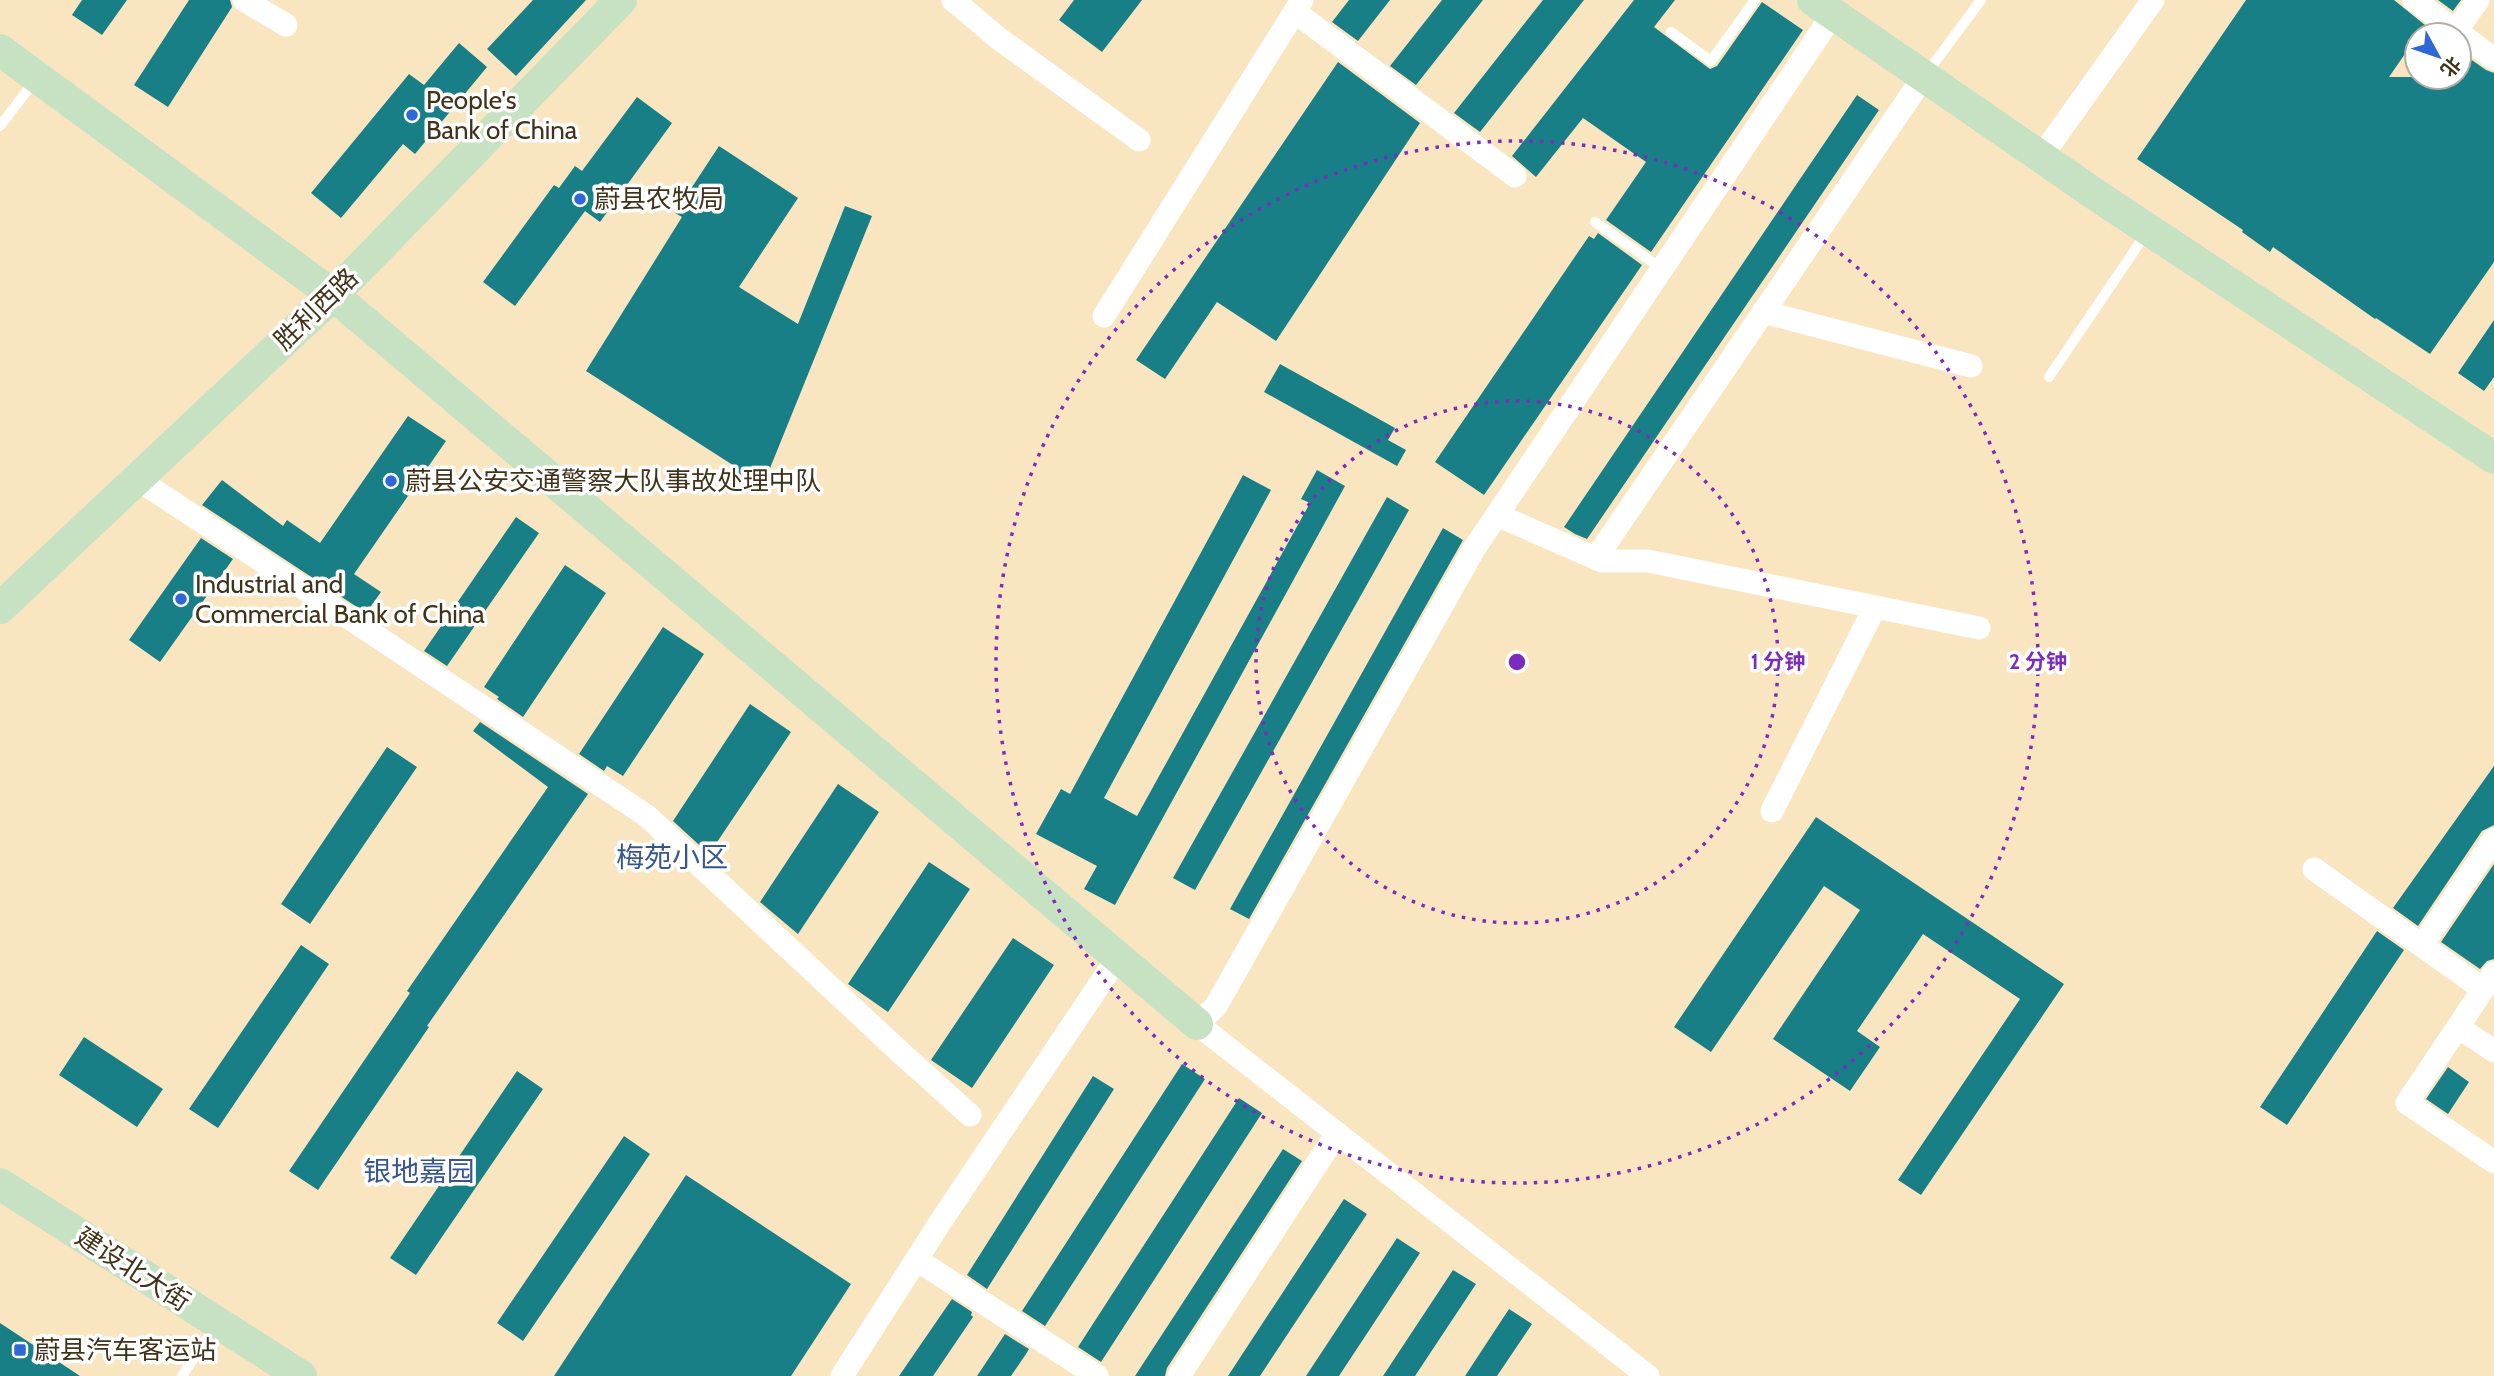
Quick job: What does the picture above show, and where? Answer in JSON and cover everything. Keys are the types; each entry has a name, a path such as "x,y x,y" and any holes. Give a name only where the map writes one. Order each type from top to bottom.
{"street":[{"path":"244,0 286,25"},
{"name":"胜利西路","path":"0,608 333,295 621,0"},
{"path":"953,0 998,38 1139,140"},
{"path":"2041,157 2153,0"},
{"path":"2414,0 2443,21"},
{"path":"2463,21 2478,0"},
{"path":"1104,316 1299,6 1515,176"},
{"path":"1197,1024 1216,1006 1467,561 1662,269 1823,7 2149,230 2494,458"},
{"path":"2473,43 2494,59"},
{"path":"0,50 333,295 1197,1024 1648,1376"},
{"path":"1596,558 1924,76"},
{"path":"1763,312 1971,366"},
{"path":"137,479 647,816 970,1115"},
{"path":"1497,514 1602,561 1648,561 1979,628"},
{"path":"1772,811 1875,607"},
{"path":"2422,945 2494,839"},
{"path":"2314,869 2422,945 2489,981 2407,1103 2494,1162"},
{"path":"842,1376 1118,957"},
{"path":"2458,1027 2494,1051"},
{"path":"1179,1376 1337,1133"},
{"name":"建设北大街","path":"0,1184 301,1376"},
{"path":"917,1260 1097,1376"}],"lane":[{"path":"1671,32 1711,61 1755,0"},
{"path":"1924,76 1982,0"},
{"path":"0,125 38,77"},
{"path":"1595,222 1662,269"},
{"path":"2049,377 2149,230"},
{"path":"182,1376 217,1323"}],"building":[{"path":"82,0 127,0 102,35 72,15"},
{"path":"189,0 230,0 232,7 168,107 134,85"},
{"path":"533,0 586,0 516,76 487,49"},
{"path":"1074,0 1142,0 1102,52 1059,20"},
{"path":"1349,0 1390,0 1358,41 1332,22"},
{"path":"1442,0 1483,0 1416,85 1390,66"},
{"path":"1543,0 1584,0 1480,132 1454,113"},
{"path":"1634,0 1675,0 1654,27 1710,69 1717,66 1762,2 1803,30 1651,252 1606,220 1646,162 1583,118 1536,177 1512,156"},
{"path":"2246,0 2394,0 2420,21 2403,21 2403,57 2389,77 2403,77 2403,91 2473,91 2473,61 2494,73 2494,262 2430,354 2273,247 2270,252 2242,232 2243,230 2137,159"},
{"path":"2438,0 2461,0 2453,11"},
{"name":"People's Bank of China","path":"459,43 487,67 415,154 403,144 341,218 311,193 409,74 424,85"},
{"path":"1338,62 1420,123 1276,341 1217,302 1165,379 1136,360"},
{"path":"1857,95 1879,110 1587,539 1564,527"},
{"name":"蔚县农牧局","path":"637,97 672,123 600,222 585,211 515,306 483,282 554,185 559,188 575,166 582,171"},
{"path":"719,146 798,198 739,287 798,324 845,206 872,216 760,493 734,483 739,469 586,371 682,217 675,213"},
{"path":"1598,233 1642,265 1484,495 1435,462 1589,236 1594,239"},
{"path":"2494,320 2494,377 2484,391 2458,373"},
{"path":"1280,364 1395,428 1388,440 1406,450 1397,466 1264,392"},
{"name":"蔚县公安交通警察大队事故处理中队","path":"408,416 446,441 354,574 381,592 366,613 202,505 222,480 283,526 287,520 320,543"},
{"path":"1317,470 1345,486 1115,905 1084,889 1097,866 1036,834 1061,789 1070,794 1243,475 1271,490 1104,798 1137,816 1310,503 1301,499"},
{"path":"1387,497 1409,510 1195,890 1173,878"},
{"path":"516,517 539,533 447,666 424,651"},
{"path":"1443,528 1463,540 1249,919 1230,909"},
{"name":"Industrial and Commercial Bank of China","path":"201,538 233,559 160,662 129,640"},
{"path":"565,565 606,593 523,717 484,687"},
{"path":"663,627 704,654 623,776 607,766 604,771 579,754"},
{"path":"750,704 791,732 709,854 673,821"},
{"path":"480,722 588,794 427,1026 429,1027 318,1190 289,1171 410,993 407,991 548,787 473,731"},
{"path":"387,747 417,767 310,924 281,904"},
{"path":"2494,766 2494,825 2482,831 2418,926 2393,908"},
{"path":"838,784 879,812 798,934 760,902"},
{"path":"1816,817 2064,984 1921,1195 1898,1180 2020,999 1923,934 1857,1031 1880,1047 1850,1091 1773,1039 1860,910 1824,886 1711,1052 1674,1027"},
{"path":"929,862 970,889 888,1012 848,984"},
{"path":"2494,864 2494,959 2487,961 2480,969 2441,942"},
{"path":"2377,931 2404,950 2287,1125 2260,1107"},
{"path":"1013,938 1054,965 972,1088 931,1060"},
{"path":"301,945 329,964 218,1128 189,1109"},
{"path":"84,1037 163,1089 137,1127 59,1075"},
{"path":"1182,1064 1205,1079 1045,1326 1022,1311"},
{"path":"2448,1067 2469,1082 2448,1114 2426,1099"},
{"path":"517,1071 543,1089 416,1275 390,1258"},
{"path":"1093,1076 1114,1089 987,1289 967,1275"},
{"path":"1239,1098 1262,1113 1101,1362 1078,1347"},
{"path":"624,1136 650,1154 523,1341 497,1323"},
{"path":"1283,1149 1302,1161 1167,1368 1165,1376 1135,1376"},
{"path":"686,1175 851,1284 791,1376 554,1376"},
{"path":"1344,1199 1367,1214 1260,1376 1228,1376"},
{"path":"1397,1238 1420,1253 1339,1376 1306,1376"},
{"path":"1453,1270 1476,1284 1415,1376 1383,1376"},
{"path":"952,1299 972,1312 973,1317 933,1376 899,1376"},
{"path":"1509,1309 1532,1324 1497,1376 1465,1376"},
{"name":"蔚县汽车客运站","path":"0,1323 80,1376 0,1376"},
{"path":"1005,1334 1029,1349 1026,1354 1011,1376 977,1376"}],"place":[{"name":"People's Bank of China","path":"412,115"},
{"name":"蔚县农牧局","path":"580,199"},
{"name":"蔚县公安交通警察大队事故处理中队","path":"391,481"},
{"name":"Industrial and Commercial Bank of China","path":"181,599"},
{"name":"蔚县汽车客运站","path":"20,1350"}],"district":[{"name":"梅苑小区","path":"672,857"},
{"name":"银地嘉园","path":"419,1171"}]}
